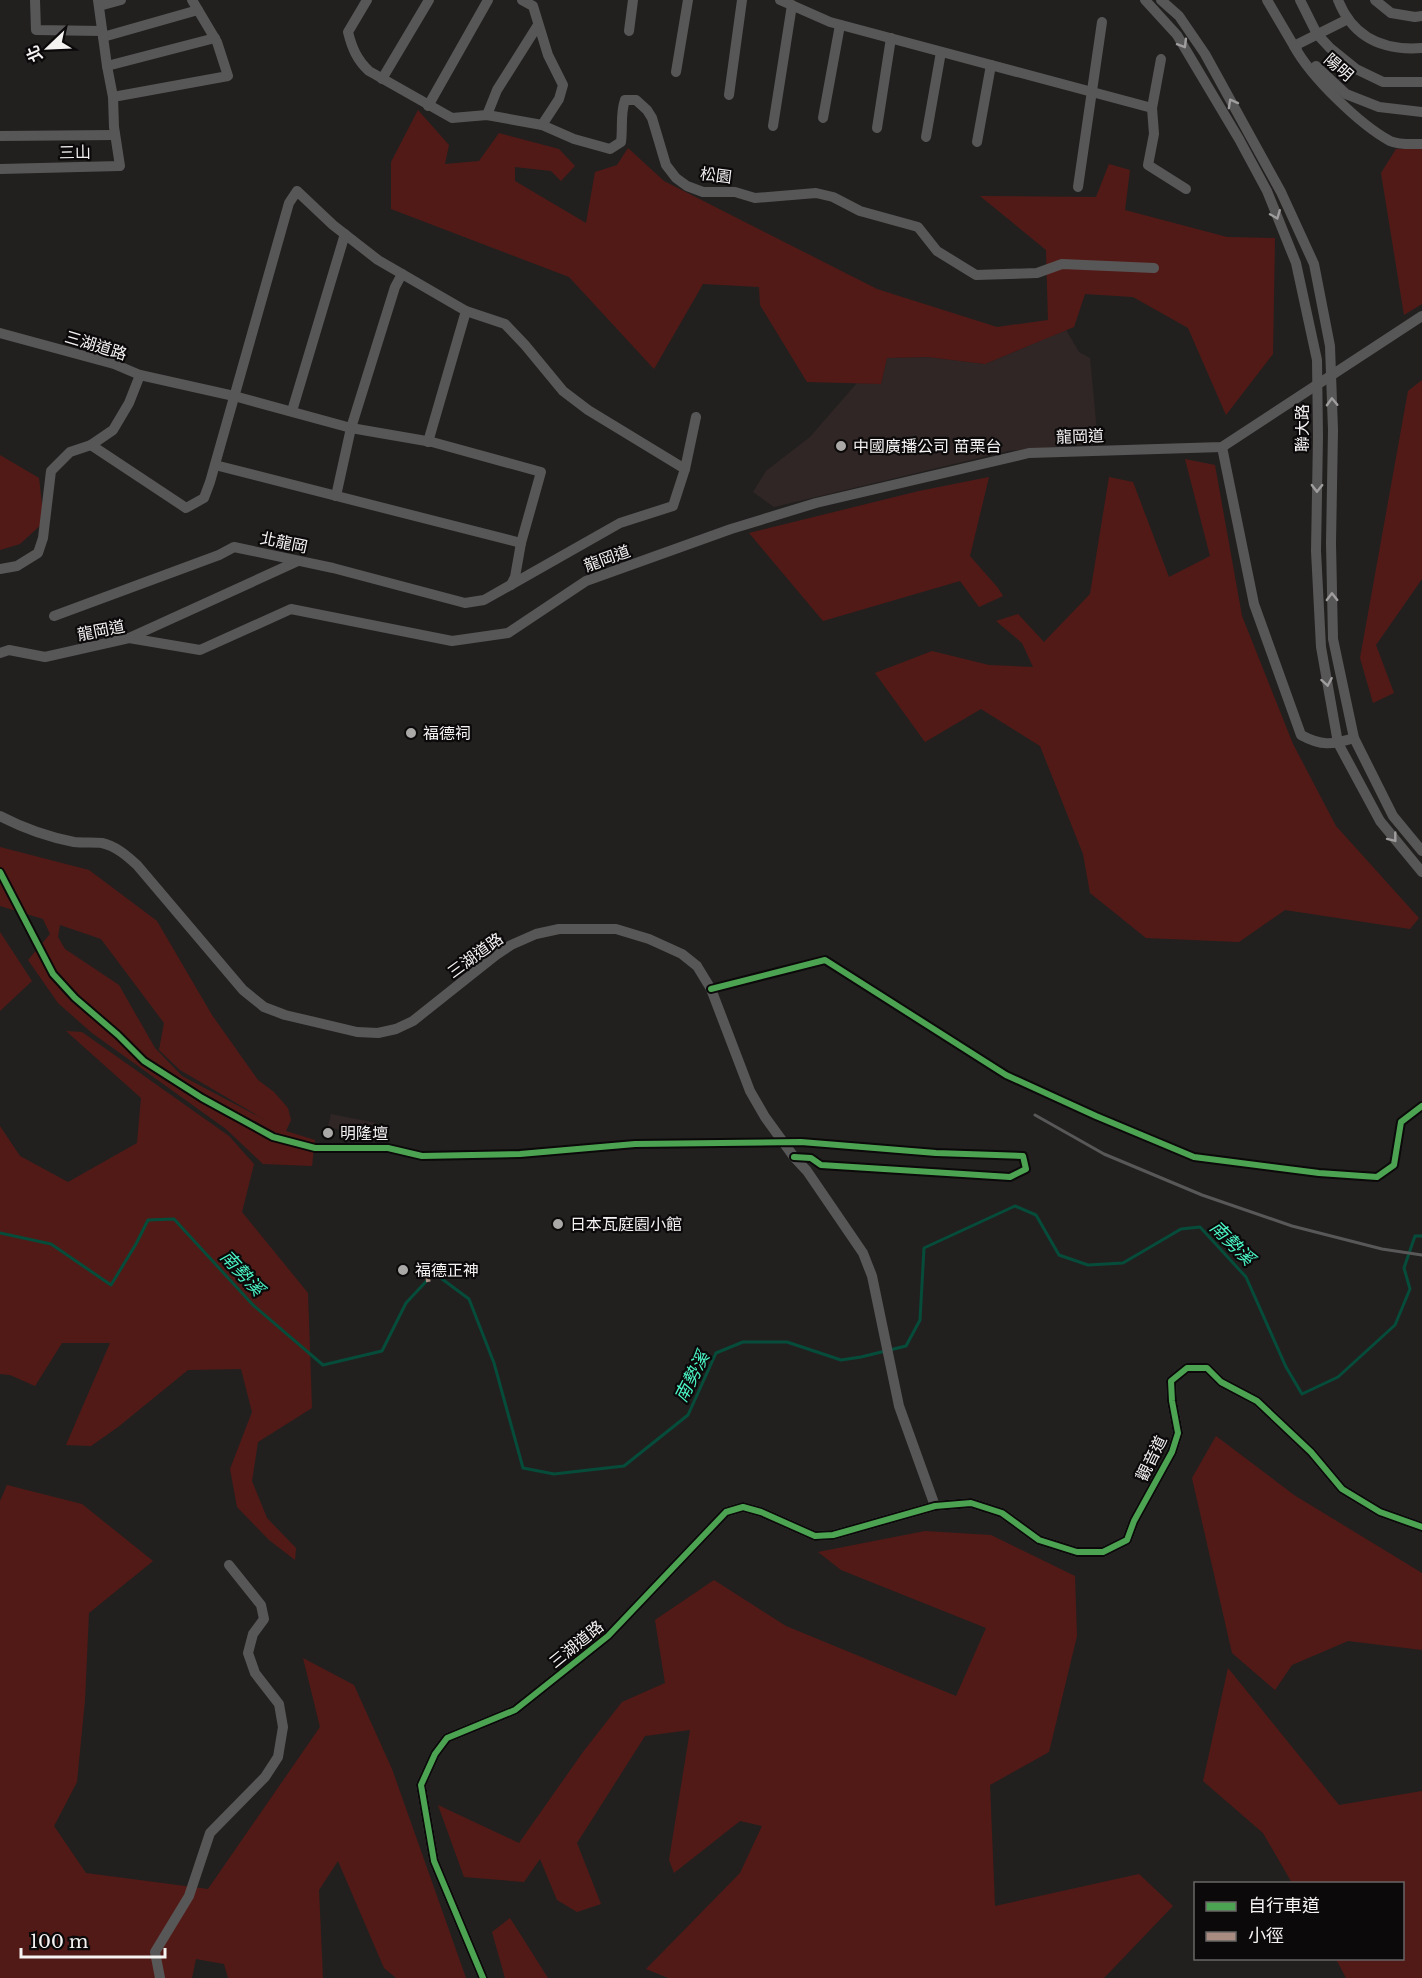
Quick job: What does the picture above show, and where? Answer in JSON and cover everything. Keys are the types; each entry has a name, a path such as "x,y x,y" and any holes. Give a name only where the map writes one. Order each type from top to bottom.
{"street":[{"path":"35,0 36,30 103,34 198,10"},
{"name":"三山","path":"0,169 120,166 115,135 113,97 106,66 99,3 121,0"},
{"path":"113,97 228,76 215,38 192,0"},
{"name":"松園","path":"367,0 348,33 352,48 361,64 382,79 452,118 487,115 542,125 574,139 610,149 621,142 622,110 625,100 636,100 648,110 652,118 666,165 676,178 687,186 703,192 735,192 755,198 816,193 833,197 860,211 918,227 937,251 976,275 1037,273 1062,264 1154,268"},
{"path":"382,79 429,0"},
{"path":"429,106 488,0"},
{"path":"522,0 533,6 548,55 563,85 559,99 542,125"},
{"path":"629,31 633,0"},
{"path":"676,72 688,0"},
{"path":"729,95 742,0"},
{"path":"780,0 840,25 1152,108"},
{"name":"聯大路","path":"1145,0 1177,35 1281,192 1314,264 1330,346 1333,430 1332,639 1354,738 1393,816 1422,851"},
{"name":"聯大路","path":"1161,0 1179,16 1205,54 1244,136 1296,263 1317,360 1317,583 1321,647 1338,743 1380,821 1422,872"},
{"name":"陽明","path":"1267,0 1294,46 1346,94 1379,107 1422,112"},
{"name":"陽明","path":"1300,0 1317,34 1356,69 1383,82 1422,81"},
{"path":"1338,0 1348,19 1371,41 1388,47 1422,48"},
{"path":"1374,0 1391,14 1422,16"},
{"path":"773,126 792,5"},
{"path":"1348,19 1294,46 1301,59 1348,111 1392,142 1422,144"},
{"path":"1078,187 1102,22"},
{"path":"487,115 496,90 538,25"},
{"path":"823,118 840,25"},
{"path":"106,66 215,38"},
{"path":"876,128 891,38"},
{"path":"926,137 941,52"},
{"path":"1161,59 1152,108 1154,134 1148,165 1186,189"},
{"path":"977,142 991,65"},
{"name":"三山","path":"0,136 115,135"},
{"path":"91,445 186,508 204,498 289,203 297,191 378,260 466,311 506,324 563,391 588,410 685,469"},
{"path":"292,411 345,234"},
{"path":"336,496 351,428 395,287 402,274"},
{"path":"428,441 466,311"},
{"name":"龍岡道","path":"0,653 9,650 45,657 129,638 200,650 291,609 452,641 508,633 585,580 731,529 816,503 1029,453 1222,447 1418,319"},
{"name":"三湖道路","path":"0,333 114,364 140,375 129,402 113,430 91,445 70,452 51,471 43,538 38,553 17,566 0,568"},
{"path":"140,375 234,396 351,428 428,441 541,472 521,543 515,577 511,585"},
{"name":"北龍岡","path":"54,616 219,555 234,547 465,603 484,600 620,523 673,506 685,469 696,417"},
{"path":"1222,447 1254,604 1301,735 1317,744 1338,743 1354,738"},
{"path":"215,465 521,543"},
{"path":"129,638 298,561"},
{"name":"三湖道路","path":"0,816 40,833 76,842 104,843 123,852 243,990 257,1001 285,1015 357,1032 378,1033 396,1029 413,1021 496,955 511,945 536,934 559,929 616,929 650,939 682,954 697,966 711,989 750,1090 768,1121 807,1171 863,1253 872,1276 899,1406 935,1506 833,1535 815,1536 761,1512 743,1508 726,1512 608,1636 515,1710 447,1738 435,1754 421,1785 434,1861 483,1978"},
{"name":"觀音道","path":"935,1506 971,1503 1002,1513 1039,1540 1077,1552 1103,1552 1127,1540 1134,1521 1173,1452 1178,1433 1171,1381 1187,1368 1207,1368 1221,1382 1257,1401 1311,1452 1342,1489 1380,1512 1422,1527"},
{"path":"159,1978 155,1952 189,1896 210,1833 265,1777 278,1757 283,1727 279,1704 255,1673 248,1653 254,1634 264,1618 261,1605 230,1565"}],"shaded area":[{"path":"418,110 449,145 445,164 479,161 499,133 559,149 575,166 561,181 551,171 515,167 515,181 586,223 595,172 617,165 628,148 664,181 877,289 997,327 1048,320 1046,250 980,196 1096,197 1109,164 1130,170 1125,210 1227,237 1275,238 1273,354 1226,415 1188,328 1133,297 1085,294 1074,327 985,364 927,357 887,358 881,384 807,382 760,305 759,287 703,284 654,369 569,277 391,209 391,162"},
{"path":"1396,149 1422,149 1422,304 1404,315 1381,173"},
{"path":"1066,330 1079,352 1090,358 1098,443 1008,451 774,507 753,492 766,471 810,437 857,383 881,384 887,358 927,357 985,364"},
{"path":"1422,380 1422,579 1376,645 1394,693 1373,703 1360,658 1408,391"},
{"path":"0,455 39,478 44,522 20,544 0,550"},
{"path":"1185,459 1215,465 1242,616 1293,744 1336,826 1419,918 1410,929 1285,910 1239,942 1146,938 1090,893 1083,854 1040,746 981,709 925,742 875,673 932,651 989,665 1033,667 1022,643 996,621 1018,614 1044,642 1090,594 1109,477 1133,482 1169,577 1210,556"},
{"path":"989,477 970,556 1003,596 979,607 960,581 823,621 749,533 919,491"},
{"path":"0,847 89,870 157,921 212,1015 258,1080 274,1092 288,1108 291,1120 286,1131 315,1140 312,1166 263,1164 226,1129 92,1033 58,1003 28,960 50,934 43,919 0,906","holes":["60,925 101,939 164,1023 159,1050 180,1070 267,1121 182,1076 155,1048 119,985 65,949 58,937"]},
{"path":"0,932 32,981 0,1011"},
{"path":"66,1031 82,1032 229,1136 254,1164 242,1212 308,1293 312,1408 258,1442 252,1481 267,1518 296,1548 295,1560 269,1540 237,1507 230,1469 252,1412 241,1369 188,1370 91,1446 66,1445 110,1343 62,1343 35,1386 10,1375 0,1374 0,1126 20,1156 68,1182 137,1143 141,1098"},
{"path":"331,1114 376,1123 373,1138 328,1127"},
{"path":"1216,1436 1294,1495 1422,1573 1422,1650 1348,1641 1292,1665 1275,1690 1232,1653 1192,1478"},
{"path":"7,1485 82,1504 153,1561 89,1613 85,1700 77,1782 54,1826 86,1873 208,1889 320,1727 303,1658 354,1685 392,1769 466,1978 396,1978 384,1968 338,1861 319,1890 323,1978 228,1978 224,1964 196,1959 192,1978 0,1978 0,1501"},
{"path":"925,1531 991,1535 1075,1576 1077,1636 1049,1752 990,1785 995,1906 1139,1874 1173,1906 1104,1978 668,1978 646,1969 740,1873 762,1826 740,1821 674,1873 669,1860 690,1730 645,1736 577,1843 601,1904 577,1912 557,1900 540,1859 524,1882 464,1877 438,1805 519,1843 583,1752 622,1702 665,1683 655,1620 714,1580 786,1626 956,1696 986,1628 841,1570 818,1552"},
{"path":"1228,1668 1339,1805 1422,1791 1422,1978 1346,1978 1337,1960 1404,1960 1404,1882 1291,1882 1263,1833 1203,1781"},
{"path":"510,1918 548,1978 505,1978 492,1932"}],"waterway":[{"name":"南勢溪","path":"0,1233 51,1244 111,1285 148,1220 174,1219 253,1305 323,1365 382,1351 406,1303 434,1273 469,1299 494,1363 523,1468 554,1474 624,1466 688,1415 716,1353 743,1342 787,1342 841,1360 906,1346 920,1320 924,1248 1015,1206 1036,1215 1059,1255 1088,1265 1123,1263 1181,1229 1200,1227 1246,1277 1286,1367 1302,1394 1338,1377 1395,1325 1410,1289 1404,1268 1415,1236 1422,1236"}],"railway":[{"path":"1035,1115 1104,1154 1202,1195 1292,1226 1382,1249 1422,1255"}],"marked path":[{"path":"427,1273 429,1286"}],"cycle path":[{"path":"0,872 53,974 75,998 144,1061 202,1098 273,1137 315,1148 388,1148 422,1156 520,1154 635,1144 801,1142 936,1153 1023,1156 1026,1169 1010,1177 821,1165 811,1158 794,1157"},
{"path":"711,989 825,960 1006,1075 1194,1157 1319,1173 1377,1177 1394,1165 1401,1122 1422,1106"},
{"path":"483,1978 434,1861 421,1785 435,1754 447,1738 515,1710 608,1636 726,1512 743,1507 761,1512 815,1536 833,1535 935,1506 971,1503 1002,1513 1039,1540 1077,1552 1103,1552 1127,1540 1134,1521 1172,1452 1178,1433 1171,1381 1187,1368 1207,1368 1221,1382 1257,1401 1311,1452 1342,1489 1380,1512 1422,1527"}],"place":[{"name":"中國廣播公司 苗栗台","path":"841,446"},
{"name":"福德祠","path":"411,733"},
{"name":"明隆壇","path":"328,1133"},
{"name":"日本瓦庭園小館","path":"558,1224"},
{"name":"福德正神","path":"403,1270"}]}
